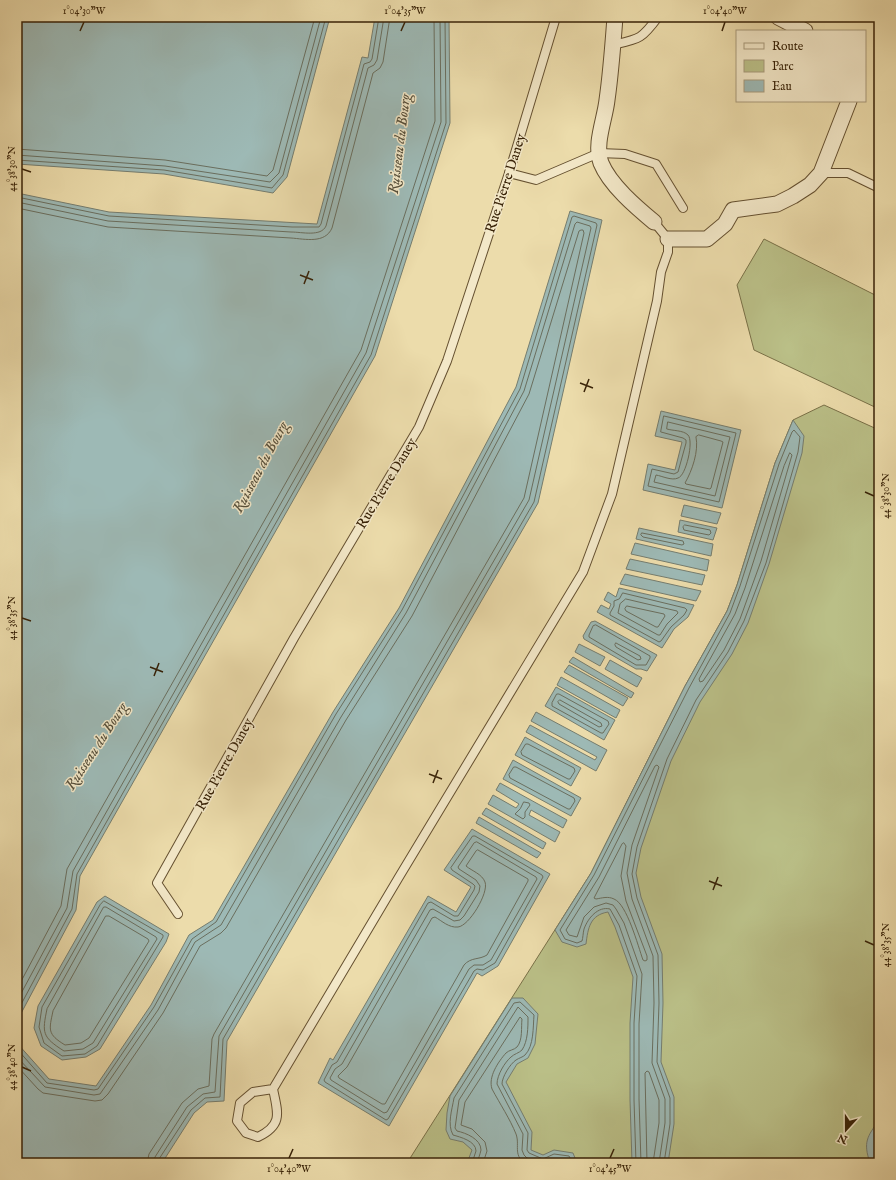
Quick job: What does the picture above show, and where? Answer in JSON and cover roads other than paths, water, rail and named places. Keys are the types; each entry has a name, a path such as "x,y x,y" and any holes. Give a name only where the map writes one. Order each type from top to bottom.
{"street":[{"path":"615,17 607,100 600,141 600,161 610,179 654,222"},
{"path":"778,17 803,30"},
{"path":"668,239 707,239 725,224 733,210 777,204 810,185 821,173 849,102"}],"lane":[{"name":"Rue Pierre Daney","path":"178,914 158,883 294,638 419,427 447,361 509,173 556,17"},
{"path":"612,45 635,40 645,34 658,17"},
{"path":"509,173 536,180 599,153 625,154 656,164 683,208"},
{"path":"821,173 848,173 879,188"},
{"path":"273,1089 253,1092 240,1104 237,1121 246,1133 258,1138 269,1132 276,1124 277,1108 273,1089 583,572 612,494 657,301 662,272 668,252 668,239 654,222"}],"water":[{"path":"17,17 330,17 287,177 273,193 164,174 17,164"},
{"name":"Ruisseau du Bourg","path":"375,17 449,17 450,123 375,356 80,876 76,910 17,1021 17,193 109,212 317,224 362,57 368,58"},
{"path":"570,211 602,220 538,503 227,1041 224,1101 207,1102 194,1113 162,1163 17,1163 17,1043 49,1079 96,1086 151,1005 189,935 213,920 333,712 399,608 516,387"},
{"path":"661,411 741,430 722,508 643,490 648,464 675,470 682,442 655,436"},
{"path":"793,420 804,436 802,453 769,564 748,623 732,654 700,702 671,761 641,848 636,873 641,897 662,954 663,1003 661,1062 674,1097 674,1124 668,1163 632,1163 630,1023 633,977 608,912 597,916 591,923 586,944 577,947 562,942 555,930 591,873 685,686 727,611 737,585 775,463"},
{"path":"684,505 721,513 717,524 681,516"},
{"path":"680,520 717,528 713,540 678,532"},
{"path":"639,528 713,544 711,556 636,539"},
{"path":"635,543 709,560 707,571 631,554"},
{"path":"630,559 705,575 702,585 626,569"},
{"path":"625,574 701,591 696,601 620,584"},
{"path":"619,588 694,605 688,617 674,629 662,648 597,612 601,605 609,609 611,604 604,600 608,592 616,597"},
{"path":"595,621 657,655 647,671 636,669 584,639 583,636 591,622"},
{"path":"579,644 605,657 600,666 575,652"},
{"path":"573,657 634,693 631,698 569,662"},
{"path":"610,660 642,678 637,687 605,669"},
{"path":"569,665 628,698 623,706 564,672"},
{"path":"561,677 620,710 616,718 557,685"},
{"path":"556,687 615,720 604,740 545,706"},
{"path":"536,712 607,750 596,771 526,732 530,725 595,760 597,757 531,721"},
{"path":"525,737 581,768 571,786 515,755"},
{"path":"513,760 581,798 571,816 503,779"},
{"path":"500,783 567,820 563,828 531,810 529,815 560,832 555,842 488,804 493,795 516,808 519,804 496,790"},
{"path":"486,808 546,843 543,849 482,814"},
{"path":"479,817 541,853 537,858 476,823"},
{"path":"472,829 550,874 498,966 482,976 477,973 389,1126 318,1083 330,1058 333,1060 428,896 456,912 471,887 444,870"},
{"path":"105,896 169,934 166,942 100,1049 86,1057 62,1060 41,1046 34,1028 38,1006 97,902"},
{"path":"512,998 523,998 538,1014 535,1044 528,1058 517,1064 506,1082 532,1132 531,1150 543,1155 554,1150 573,1153 577,1163 467,1163 472,1150 463,1142 450,1139 446,1130 450,1096"},
{"path":"879,1120 879,1135 875,1146 879,1163 870,1163 867,1150 867,1140"}]}
